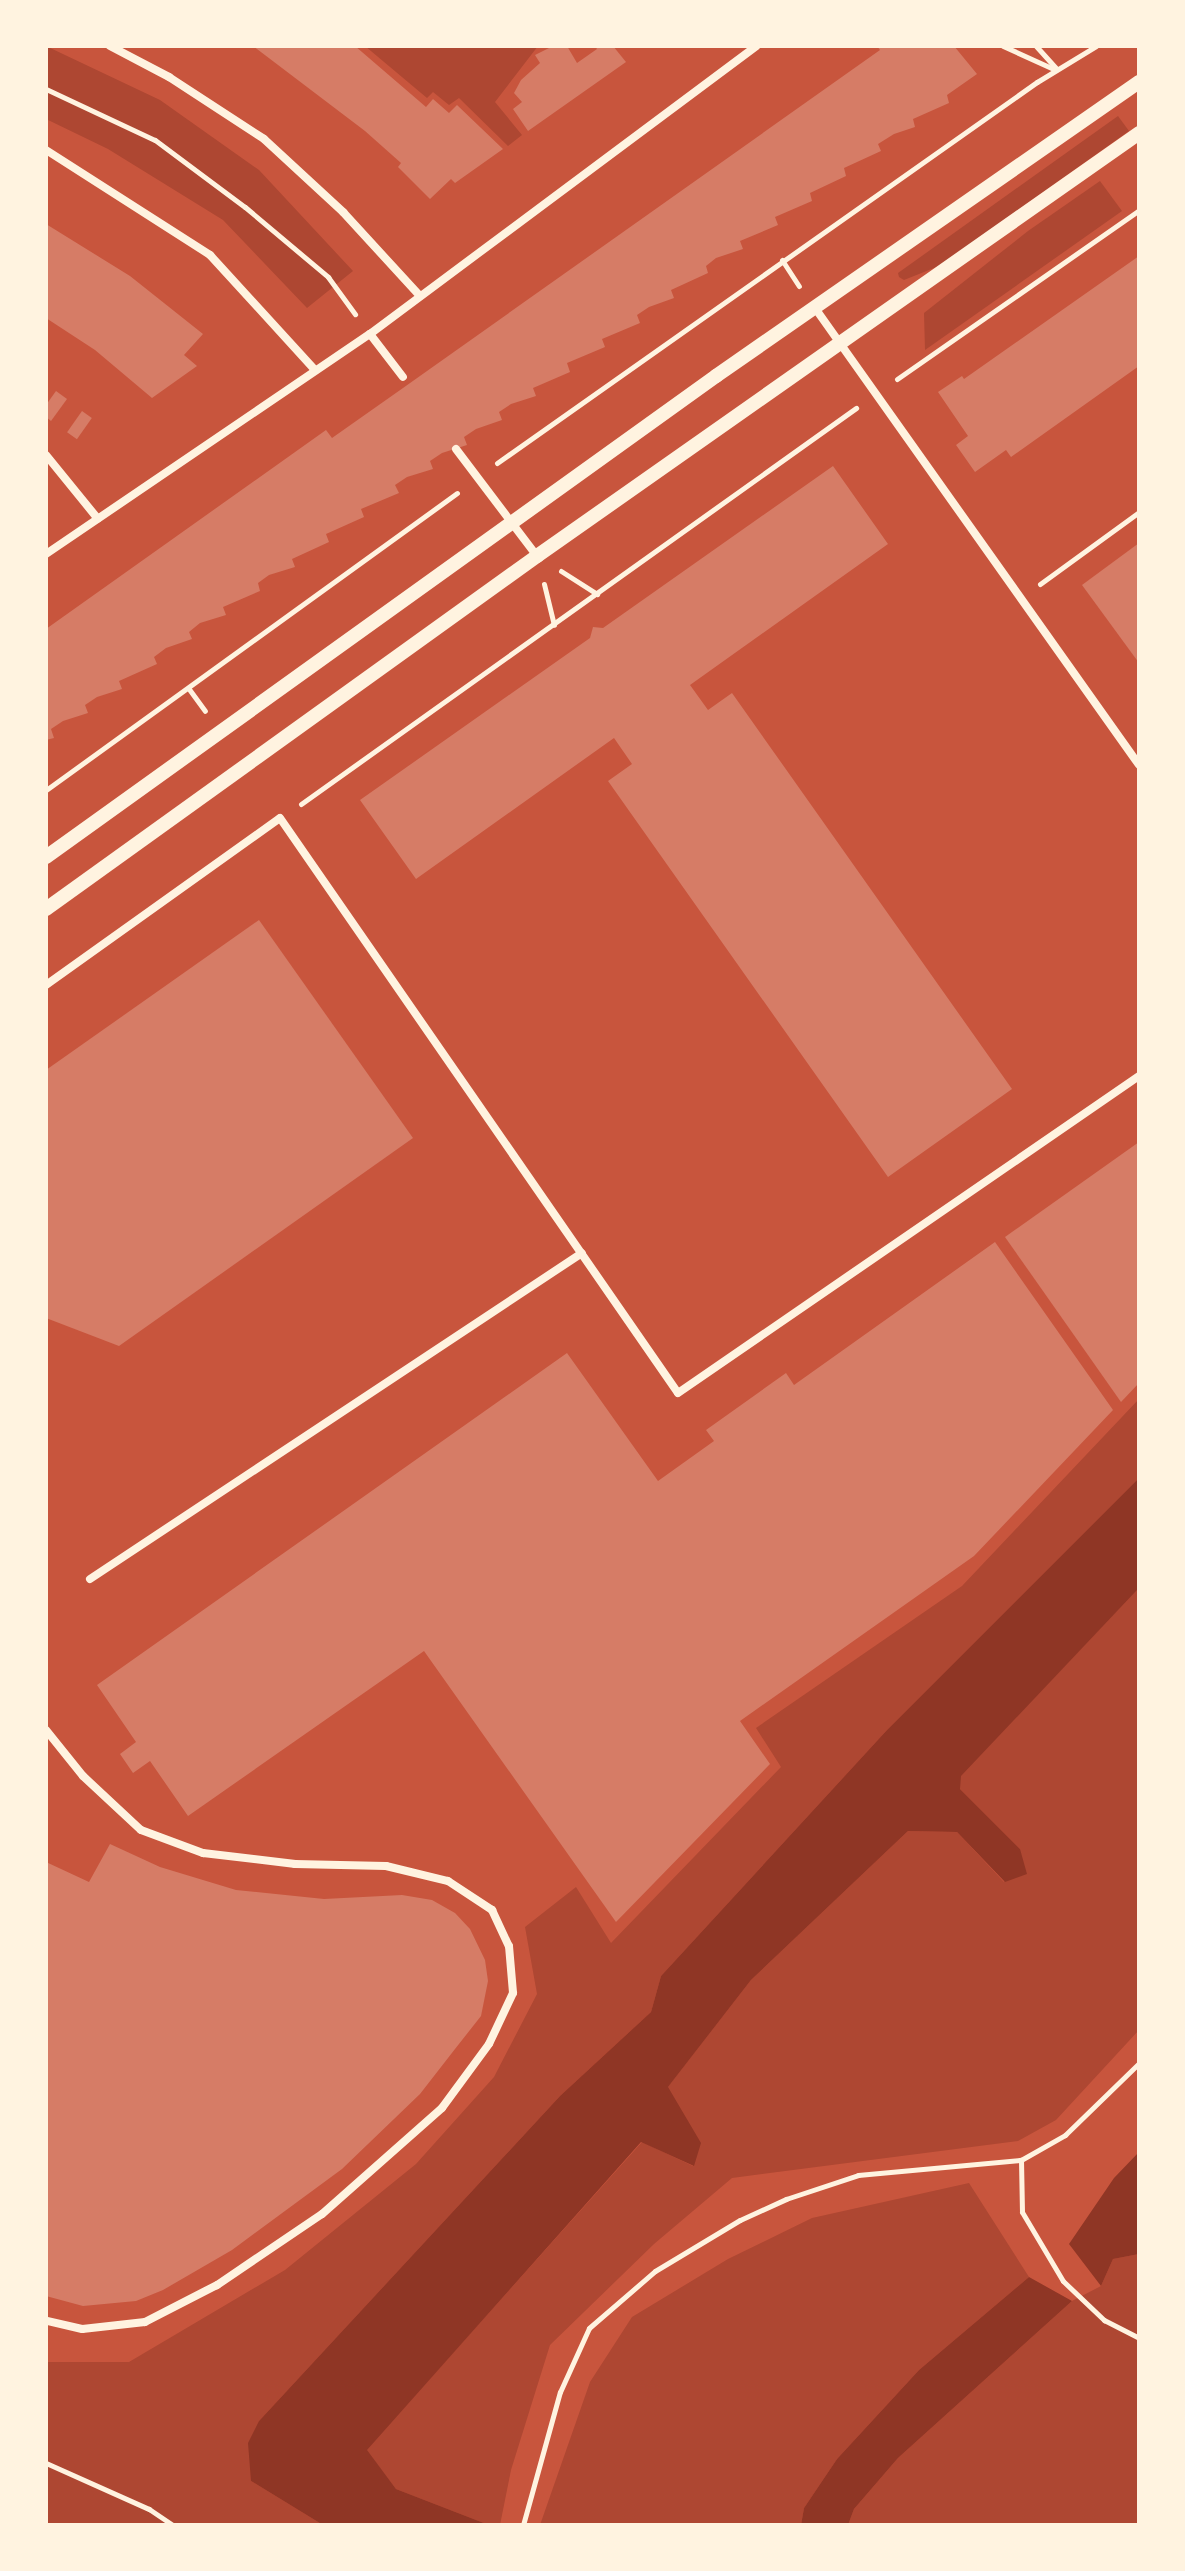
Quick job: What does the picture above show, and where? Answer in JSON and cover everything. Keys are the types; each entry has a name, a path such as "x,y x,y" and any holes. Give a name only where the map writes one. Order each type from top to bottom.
{"street":[{"path":"110,46 169,77 264,139 343,212 420,296"},
{"path":"46,554 314,369 370,334 757,46"},
{"path":"46,857 815,308 1139,82"},
{"path":"46,909 537,556 1139,133"},
{"path":"46,150 210,255 314,369"},
{"path":"815,308 1139,765"},
{"path":"370,334 403,377"},
{"path":"456,449 537,556"},
{"path":"46,455 98,519"},
{"path":"46,985 280,818 678,1393 1139,1076"},
{"path":"90,1579 582,1253"},
{"path":"46,1730 83,1776 141,1830 203,1853 295,1864 386,1866 448,1881 492,1910 509,1946 513,1993 489,2044 442,2108 322,2214 217,2285 145,2322 82,2329 46,2321"}],"path":[{"path":"1003,46 1057,70"},
{"path":"1036,46 1057,70"},
{"path":"46,790 477,477 1057,70 1096,46"},
{"path":"46,89 155,140 245,207 328,277 370,334"},
{"path":"280,818 1139,210"},
{"path":"1020,598 1139,512"},
{"path":"537,556 597,594"},
{"path":"537,556 554,625"},
{"path":"524,2523 560,2392 589,2328 655,2271 740,2220 786,2199 858,2175 1021,2160 1065,2135 1139,2063"},
{"path":"1021,2160 1022,2212 1063,2281 1104,2320 1139,2338"},
{"path":"46,2463 149,2509 173,2525"}],"shaded area":[{"path":"46,46 160,100 259,170 353,271 307,308 223,220 108,149 46,119"},
{"path":"365,46 538,46 495,102 522,135 508,146 459,98 449,105 433,92 427,98"},
{"path":"1118,116 1129,131 939,266 904,280 899,277 898,273"},
{"path":"1100,181 1122,211 925,350 924,313 1028,231"},
{"path":"1139,1399 1139,1478 887,1730 661,1976 651,2012 560,2096 259,2421 251,2481 323,2525 46,2525 46,2362 129,2362 285,2270 416,2164 494,2077 537,1994 525,1927 576,1887 611,1943 781,1767 756,1728 962,1586"},
{"path":"1139,1478 1139,1588 961,1776 960,1789 1020,1849 1027,1874 1005,1882 957,1832 908,1831 751,1980 668,2087 701,2143 694,2166 641,2142 367,2450 396,2489 489,2525 323,2525 251,2481 248,2443 259,2421 560,2096 651,2012 661,1976 887,1730"},
{"path":"1139,1588 1139,2030 1056,2120 1018,2141 732,2178 654,2244 550,2345 511,2470 500,2525 489,2525 396,2489 366,2450 642,2142 693,2166 700,2143 667,2088 751,1980 908,1831 957,1832 1004,1882 1020,1849 960,1789 960,1776"},
{"path":"1139,2152 1139,2254 1113,2259 1101,2286 1069,2244 1114,2178"},
{"path":"969,2183 1029,2277 919,2370 837,2459 804,2508 801,2525 540,2525 590,2382 632,2317 728,2259 812,2218"},
{"path":"1139,2254 1139,2525 848,2525 854,2509 898,2458 1072,2301 1101,2286 1113,2259"},
{"path":"1029,2277 1072,2301 898,2458 854,2509 848,2525 801,2525 804,2508 837,2459 919,2370"}],"building":[{"path":"253,46 355,46 426,107 433,99 449,113 457,105 503,149 455,183 451,179 430,199 398,167 401,163 365,131"},
{"path":"553,46 567,46 577,63 597,49 595,46 613,46 626,62 528,131 513,109 522,102 514,93 521,80 540,63 535,55"},
{"path":"877,46 954,46 977,74 947,95 949,103 913,119 915,127 894,134 878,144 881,151 844,168 846,176 810,193 812,201 775,217 778,225 740,241 743,249 716,258 706,266 708,273 671,290 674,298 637,315 640,323 602,339 605,347 567,363 570,372 533,388 536,396 511,404 499,412 502,420 476,429 464,437 467,445 442,453 430,461 433,469 407,477 395,485 399,493 361,509 364,517 326,534 329,542 292,559 295,567 269,575 258,583 260,591 223,607 226,615 200,623 189,632 192,639 166,648 154,657 157,664 119,681 122,689 97,697 85,705 88,713 63,721 51,729 54,738 46,740 46,629 326,430 332,438 880,50"},
{"path":"46,224 130,276 203,334 184,355 197,366 152,398 95,350 46,318"},
{"path":"1139,256 1139,366 1011,457 1006,450 975,472 956,445 968,436 938,392 962,376 964,379"},
{"path":"56,391 67,399 51,421 46,417 46,405"},
{"path":"82,411 92,418 77,439 67,432"},
{"path":"833,466 888,544 690,685 708,710 732,693 1012,1089 888,1177 608,781 632,764 614,738 416,879 360,800 590,638 593,627 603,628"},
{"path":"1139,543 1139,663 1082,585"},
{"path":"259,920 413,1138 119,1346 46,1318 46,1070"},
{"path":"1139,1142 1139,1383 1121,1402 1005,1237"},
{"path":"995,1242 1113,1410 974,1556 740,1721 770,1764 616,1922 424,1651 188,1816 150,1761 133,1773 120,1754 136,1742 97,1685 567,1353 658,1481 714,1441 706,1430 786,1373 794,1385"},
{"path":"110,1844 160,1867 236,1890 324,1899 402,1895 432,1900 455,1913 470,1929 485,1960 488,1981 481,2016 420,2094 342,2169 232,2250 163,2290 136,2301 83,2306 46,2296 46,1862 89,1882"}]}
